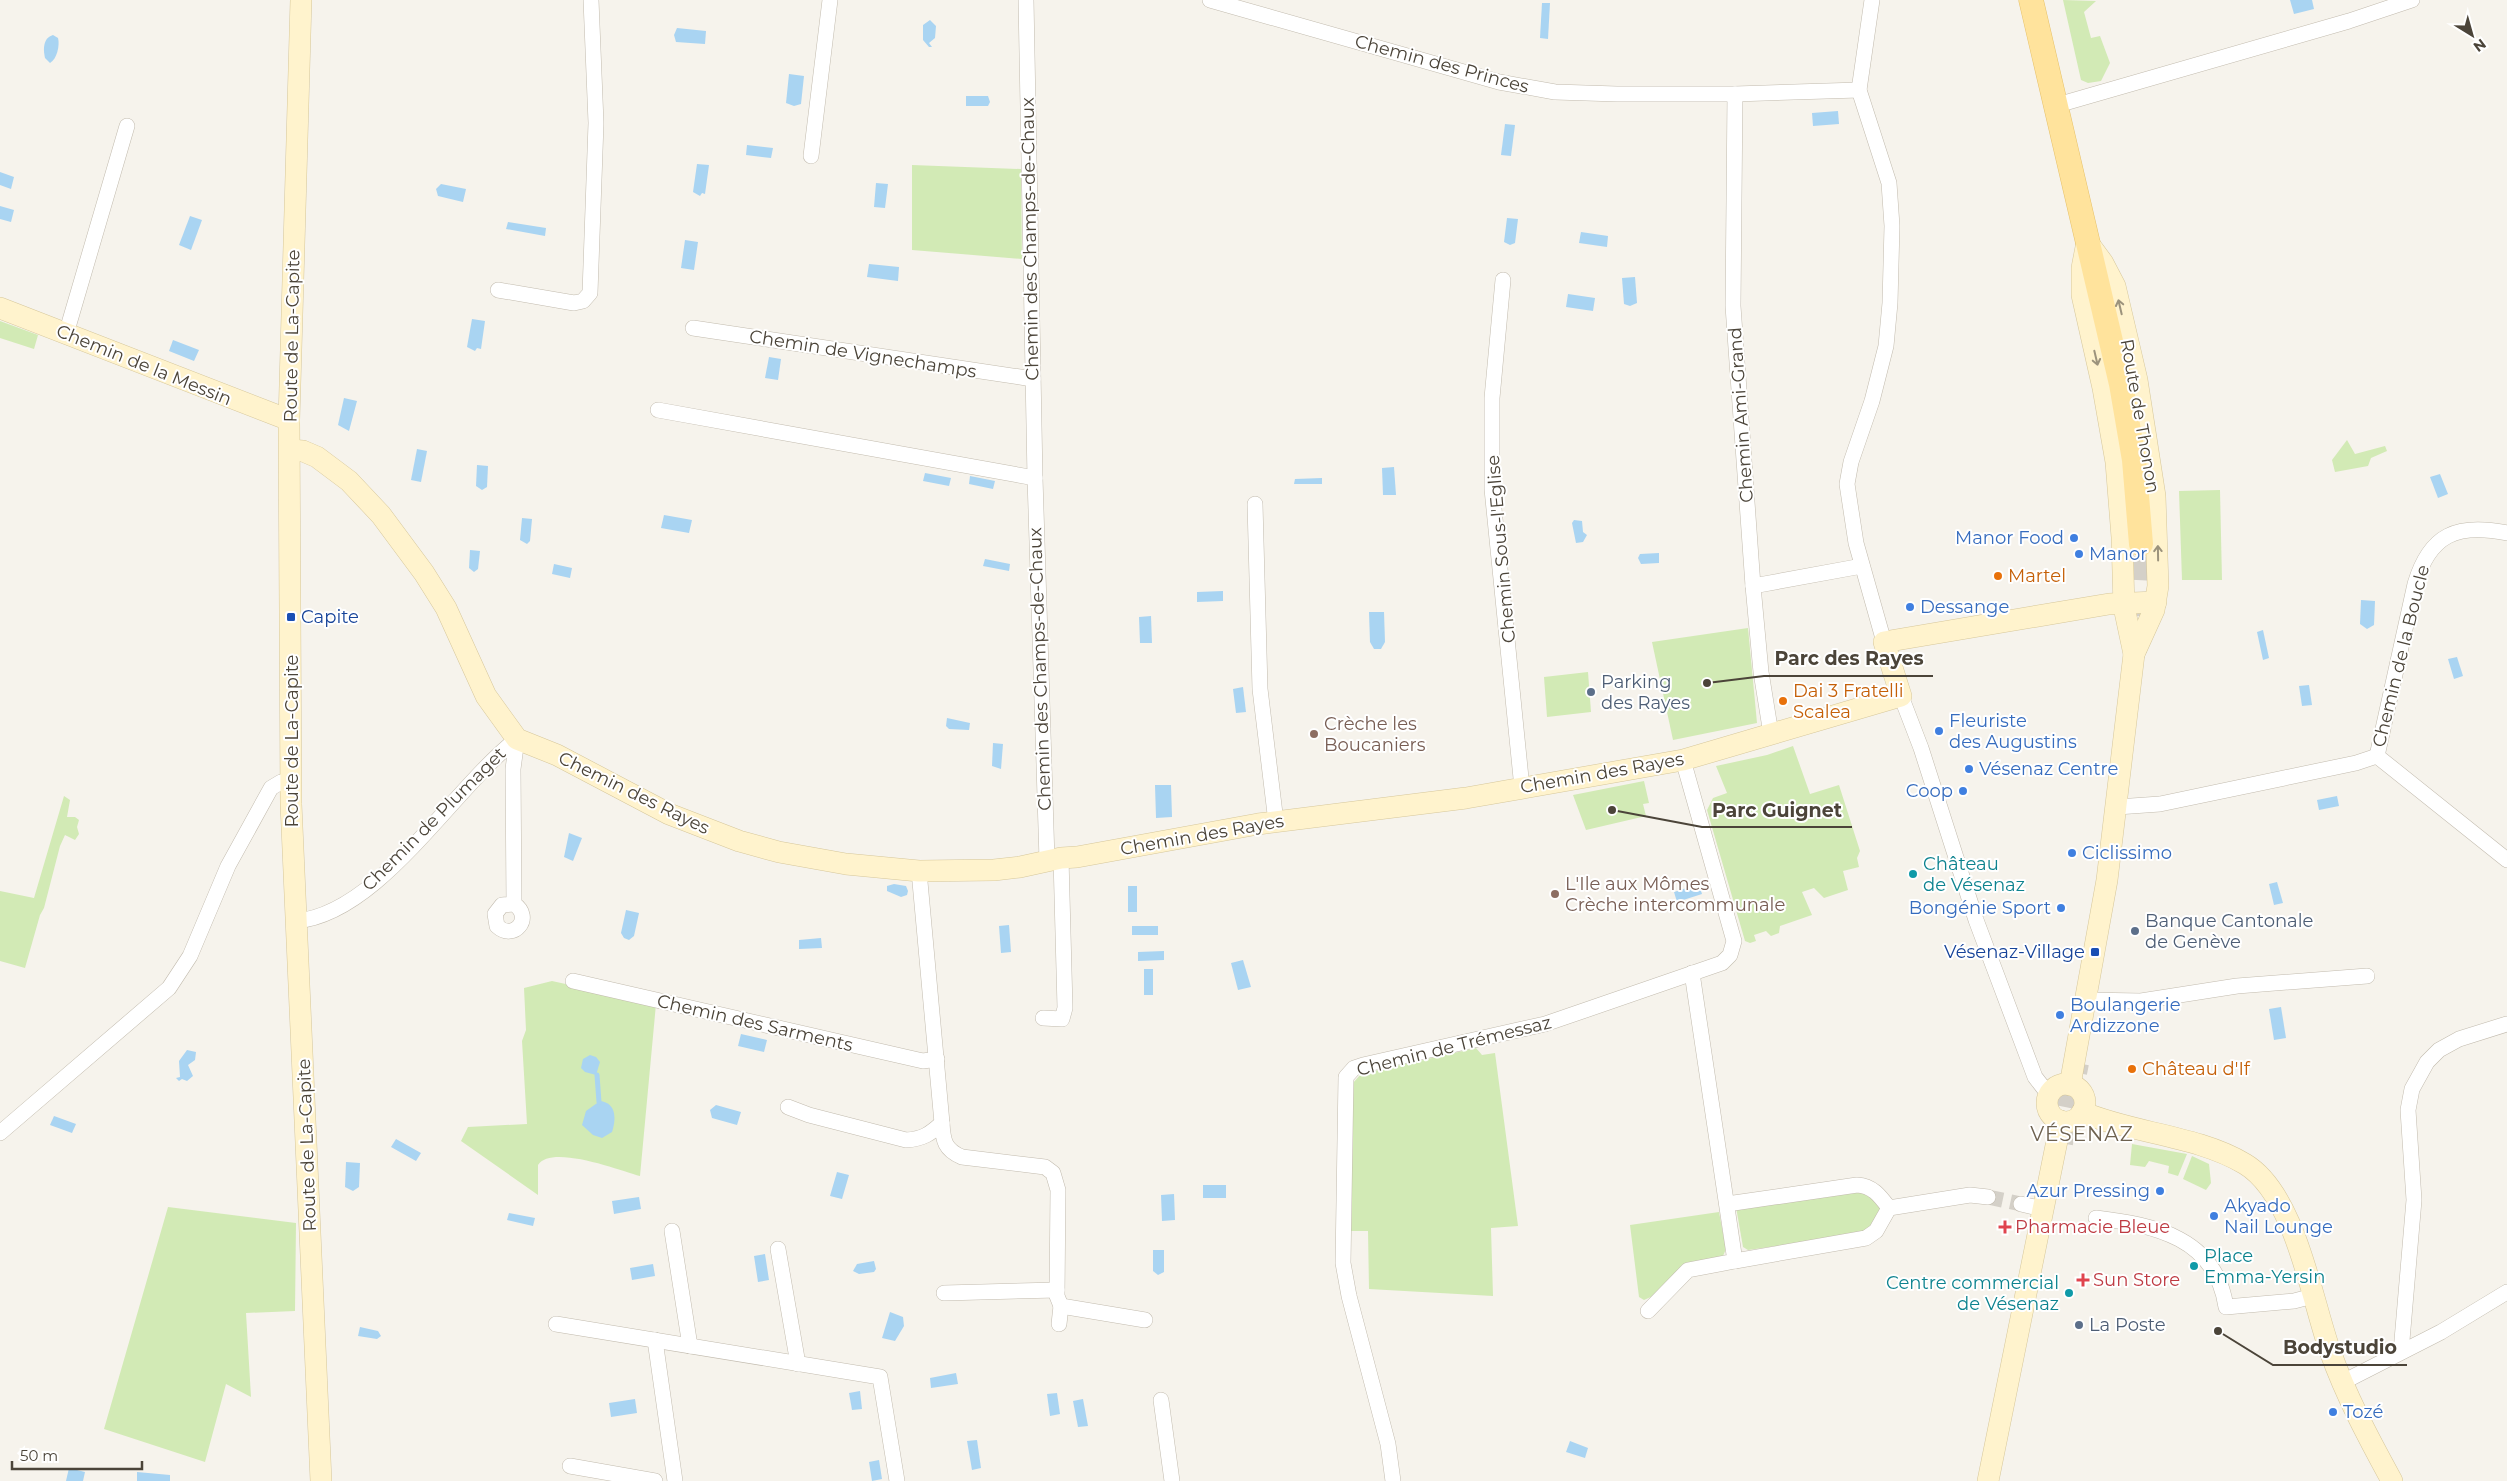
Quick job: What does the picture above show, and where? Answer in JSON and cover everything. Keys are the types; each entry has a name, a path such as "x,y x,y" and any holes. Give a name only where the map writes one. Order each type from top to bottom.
{"main road":[{"name":"Route de Thonon","path":"2031,0 2087,242"},
{"path":"2087,242 2128,422 2138,498 2141,544"}],"street":[{"name":"Route de La-Capite","path":"301,0 289,420 291,780 321,1481"},
{"path":"498,290 574,303 583,302 590,293 596,126 591,0"},
{"path":"811,156 830,0"},
{"name":"Chemin des Champs-de-Chaux","path":"1026,0 1035,478 1054,859 1065,1008 1062,1019 1043,1018"},
{"name":"Chemin des Princes","path":"1210,0 1499,82 1572,92 1735,94 1859,90"},
{"path":"1872,0 1859,90 1888,183 1892,226 1890,303 1886,346 1872,401 1851,462 1847,484 1848,500 1862,566 1901,696 1920,748 1976,920 2035,1077 2049,1095 2048,1110 2052,1116 2061,1121 2074,1120 2082,1112 2084,1106 2082,1094 2070,1085 2061,1085 2049,1095"},
{"path":"2054,106 2348,21 2412,0"},
{"name":"Chemin Ami-Grand","path":"1735,94 1734,306 1753,586 1761,672 1772,734"},
{"path":"66,334 127,126"},
{"name":"Route de Thonon","path":"2070,1085 2104,904 2134,654 2156,602 2158,586 2157,526 2145,419 2115,286 2103,263 2087,242"},
{"name":"Route de Thonon","path":"2087,242 2082,268 2081,288 2103,388 2116,462 2122,537 2123,603 2134,654"},
{"name":"Chemin Sous-l'Eglise","path":"1503,280 1492,398 1492,489 1522,788"},
{"name":"Chemin de la Messin","path":"0,308 289,420"},
{"name":"Chemin de Vignechamps","path":"693,328 1033,379"},
{"path":"658,410 1035,478"},
{"name":"Chemin des Rayes","path":"290,450 303,451 318,457 355,486 381,515 424,573 446,608 486,696 517,738 572,762 668,813 739,841 779,852 846,864 919,870 994,870 1276,822 1379,810 1522,788 1683,760 1901,696"},
{"path":"1255,504 1260,689 1276,822"},
{"name":"Chemin de la Boucle","path":"2377,756 2415,584 2424,559 2437,543 2455,533 2475,530 2507,533"},
{"path":"1753,586 1862,566"},
{"path":"1884,642 2123,603 2156,602"},
{"path":"514,904 513,769 517,738"},
{"name":"Chemin de Plumaget","path":"296,921 326,915 358,895 409,848 498,754 517,738"},
{"name":"Chemin de la Boucle","path":"2117,807 2160,804 2356,763 2377,756"},
{"name":"Chemin de la Boucle","path":"2377,756 2507,860"},
{"name":"Chemin de Trémessaz","path":"1394,1481 1388,1444 1349,1296 1343,1263 1344,1084 1346,1077 1354,1068 1363,1065 1545,1024 1722,963 1730,955 1734,941 1683,760"},
{"path":"0,1133 170,988 190,956 228,866 271,788 280,782 291,780"},
{"path":"919,870 945,1146 951,1152 962,1157 1045,1167 1053,1173 1058,1190 1058,1290 1061,1306 1059,1324"},
{"path":"1692,973 1735,1261"},
{"path":"2086,1000 2141,1001 2237,986 2367,976"},
{"name":"Chemin des Sarments","path":"573,981 923,1061 937,1059"},
{"path":"2401,1352 2414,1200 2408,1110 2412,1089 2428,1062 2439,1050 2459,1039 2507,1024"},
{"path":"788,1107 809,1115 906,1140 920,1140 942,1123"},
{"path":"2082,1112 2110,1122 2217,1151 2256,1172 2271,1189 2285,1213 2330,1351 2370,1442 2392,1481"},
{"path":"1988,1481 2061,1121"},
{"path":"1727,1204 1857,1185 1864,1186 1878,1193 1889,1208"},
{"path":"1889,1208 1970,1195 1988,1197"},
{"path":"2021,1204 2042,1209"},
{"path":"1648,1311 1688,1270 1866,1238 1876,1231 1889,1208"},
{"path":"2096,1218 2152,1227 2185,1243 2202,1254 2215,1271 2223,1288 2226,1307 2294,1301 2313,1296"},
{"path":"672,1231 690,1346"},
{"path":"778,1249 798,1364"},
{"path":"944,1293 1058,1290"},
{"path":"2343,1382 2441,1332 2507,1292"},
{"path":"1061,1306 1145,1320"},
{"path":"556,1324 880,1377 897,1481"},
{"path":"655,1340 676,1481"},
{"path":"1161,1400 1172,1481"},
{"path":"570,1466 655,1481"}],"green space":[{"path":"2063,0 2096,1 2084,12 2091,38 2100,36 2110,63 2101,81 2088,83 2081,80"},
{"path":"912,165 1021,169 1022,259 912,250"},
{"path":"0,321 38,335 34,349 0,338"},
{"path":"2347,440 2355,454 2385,446 2387,451 2371,458 2368,466 2335,472 2332,460"},
{"path":"2220,490 2222,580 2182,580 2179,491"},
{"path":"1748,628 1757,723 1673,740 1652,642"},
{"path":"1588,672 1591,712 1547,717 1544,677"},
{"path":"1793,746 1810,794 1839,785 1860,851 1857,858 1859,867 1843,871 1848,890 1824,898 1814,888 1802,892 1812,915 1780,926 1779,933 1771,936 1766,931 1754,935 1756,941 1750,943 1745,941 1707,810 1713,798 1727,793 1716,766 1767,755"},
{"path":"1644,781 1649,803 1643,804 1646,816 1586,830 1573,795"},
{"path":"64,796 70,800 67,817 75,817 79,820 77,827 79,834 75,840 65,835 60,846 44,908 40,915 25,968 0,961 0,891 34,898"},
{"path":"552,981 656,1004 640,1176 586,1160 556,1157 545,1159 538,1165 538,1195 461,1141 468,1127 527,1124 522,1041 526,1030 524,988"},
{"path":"1476,1048 1482,1055 1495,1053 1518,1226 1491,1228 1493,1296 1369,1289 1368,1231 1351,1231 1353,1083 1361,1074"},
{"path":"2132,1144 2187,1154 2178,1176 2168,1173 2169,1166 2149,1161 2145,1167 2130,1165"},
{"path":"2192,1156 2209,1164 2211,1183 2206,1190 2183,1179"},
{"path":"1863,1190 1882,1207 1873,1227 1862,1234 1748,1250 1743,1247 1736,1207"},
{"path":"168,1207 296,1223 295,1311 246,1313 251,1397 226,1384 205,1462 104,1429"},
{"path":"1719,1212 1726,1249 1723,1256 1653,1296 1644,1300 1639,1297 1630,1225"}],"water":[{"path":"2290,0 2312,0 2314,9 2294,14"},
{"path":"1542,3 1550,3 1548,39 1540,38"},
{"path":"930,20 936,26 935,38 929,43 932,47 929,47 923,40 923,25"},
{"path":"677,28 706,31 705,44 676,42 674,35"},
{"path":"53,35 59,41 56,55 50,63 45,58 44,48 47,39"},
{"path":"789,74 804,76 801,104 794,106 786,103"},
{"path":"966,96 988,96 990,102 988,106 966,106"},
{"path":"1838,111 1839,124 1813,126 1812,113"},
{"path":"1505,124 1515,125 1511,156 1501,155"},
{"path":"747,145 773,148 771,158 746,155"},
{"path":"697,164 709,165 705,194 702,193 700,196 693,192"},
{"path":"0,172 14,177 11,189 0,185"},
{"path":"876,183 888,184 885,208 874,207"},
{"path":"441,184 466,189 463,202 438,196 436,189"},
{"path":"0,206 14,210 11,222 0,219"},
{"path":"190,216 202,220 191,250 179,245"},
{"path":"1507,218 1518,219 1515,243 1510,245 1504,242"},
{"path":"508,222 546,228 545,236 506,229"},
{"path":"1581,232 1608,236 1607,247 1579,243"},
{"path":"685,240 698,242 694,270 681,268"},
{"path":"869,264 899,267 898,281 867,277"},
{"path":"1635,277 1637,303 1630,306 1624,304 1622,278"},
{"path":"1568,294 1595,298 1593,311 1566,307"},
{"path":"472,319 485,321 481,349 477,348 475,351 467,347"},
{"path":"173,340 199,350 194,361 169,351"},
{"path":"769,357 781,359 778,380 765,378"},
{"path":"344,398 357,401 349,431 338,425"},
{"path":"417,449 427,451 421,482 411,480"},
{"path":"477,465 488,466 487,487 482,490 476,486"},
{"path":"1394,467 1396,495 1383,495 1382,468"},
{"path":"925,473 951,478 949,486 923,481"},
{"path":"2440,474 2448,494 2438,498 2430,477"},
{"path":"970,476 995,481 993,489 969,484"},
{"path":"1322,478 1322,484 1294,484 1295,479"},
{"path":"664,515 692,520 689,533 661,528"},
{"path":"522,518 532,519 530,541 527,544 520,540"},
{"path":"1574,520 1582,521 1583,532 1587,535 1583,542 1576,543 1572,523"},
{"path":"470,550 480,551 478,569 474,572 469,568"},
{"path":"1659,553 1659,563 1641,564 1638,558 1640,554"},
{"path":"985,559 1010,564 1009,571 983,566"},
{"path":"554,564 572,568 570,578 552,574"},
{"path":"1223,591 1223,601 1197,602 1197,592"},
{"path":"2361,600 2375,601 2374,625 2367,629 2360,624"},
{"path":"1369,612 1384,612 1385,642 1381,649 1374,649 1370,642"},
{"path":"1151,616 1152,643 1140,643 1139,617"},
{"path":"2263,630 2269,658 2263,660 2257,632"},
{"path":"2457,657 2463,676 2454,679 2448,659"},
{"path":"2309,685 2312,705 2302,706 2299,686"},
{"path":"1243,687 1246,712 1236,713 1233,689"},
{"path":"947,718 970,723 969,730 949,729 946,726"},
{"path":"993,743 1003,744 1001,769 992,766"},
{"path":"1155,785 1171,785 1172,817 1156,818"},
{"path":"2337,796 2339,806 2319,810 2317,800"},
{"path":"569,833 582,838 573,861 564,857"},
{"path":"2277,882 2283,903 2274,905 2269,884"},
{"path":"894,884 906,886 907,895 901,897 887,891 887,886"},
{"path":"1699,884 1702,894 1677,902 1674,892"},
{"path":"1128,886 1137,886 1137,912 1128,912"},
{"path":"626,910 639,913 634,936 629,940 624,938 621,933"},
{"path":"1009,925 1011,952 1001,953 999,926"},
{"path":"1132,926 1158,926 1158,935 1132,935"},
{"path":"821,938 822,948 799,949 799,940"},
{"path":"1164,951 1164,960 1138,961 1138,952"},
{"path":"1243,960 1251,987 1238,990 1231,963"},
{"path":"1144,969 1153,969 1153,995 1144,995"},
{"path":"2281,1007 2286,1038 2274,1040 2269,1009"},
{"path":"741,1034 767,1040 764,1052 738,1046"},
{"path":"187,1050 196,1052 195,1060 188,1065 193,1076 187,1081 182,1079 179,1081 176,1078 180,1077 179,1061"},
{"path":"590,1055 596,1057 600,1062 596,1075 585,1072 581,1068 583,1059"},
{"path":"600,1101 610,1105 614,1113 612,1132 602,1138 593,1135 582,1125 586,1111"},
{"path":"716,1105 741,1112 737,1125 712,1118 710,1110"},
{"path":"54,1116 76,1124 72,1133 50,1125"},
{"path":"396,1139 421,1153 416,1161 391,1147"},
{"path":"346,1162 360,1163 359,1187 353,1191 345,1187"},
{"path":"837,1172 849,1175 842,1199 830,1196"},
{"path":"1203,1185 1226,1185 1226,1198 1203,1198"},
{"path":"1174,1194 1175,1220 1162,1221 1161,1195"},
{"path":"639,1197 641,1209 614,1214 612,1201"},
{"path":"509,1213 535,1218 533,1226 507,1220"},
{"path":"1153,1250 1164,1250 1164,1272 1158,1275 1153,1271"},
{"path":"765,1254 769,1280 758,1282 754,1256"},
{"path":"874,1261 876,1269 874,1272 859,1274 853,1271 857,1264"},
{"path":"653,1264 655,1276 632,1280 630,1268"},
{"path":"890,1312 903,1317 904,1326 895,1341 882,1338"},
{"path":"360,1327 378,1331 381,1336 377,1339 358,1336"},
{"path":"956,1373 958,1384 931,1388 930,1378"},
{"path":"860,1391 862,1409 852,1410 849,1393"},
{"path":"1057,1393 1060,1414 1050,1416 1047,1394"},
{"path":"635,1399 637,1413 611,1417 609,1403"},
{"path":"1083,1399 1088,1426 1078,1427 1073,1401"},
{"path":"977,1440 981,1468 972,1470 967,1441"},
{"path":"1570,1441 1588,1448 1585,1458 1566,1452"},
{"path":"879,1460 882,1479 872,1481 869,1462"},
{"path":"69,1468 85,1472 83,1481 66,1481"},
{"path":"137,1472 170,1475 170,1481 137,1481"}],"waterway":[{"path":"597,1075 599,1102"}],"tunnel":[{"path":"2135,652 2141,544"},
{"path":"2061,1143 2077,1063"},
{"path":"1988,1197 2021,1204"}],"place":[{"name":"Manor Food","path":"2074,538"},
{"name":"Manor","path":"2079,554"},
{"name":"Martel","path":"1998,576"},
{"name":"Dessange","path":"1910,607"},
{"name":"Capite","path":"291,617"},
{"name":"Parc des Rayes","path":"1707,683"},
{"name":"Parking des Rayes","path":"1591,692"},
{"name":"Dai 3 Fratelli Scalea","path":"1783,701"},
{"name":"Fleuriste des Augustins","path":"1939,731"},
{"name":"Crèche les Boucaniers","path":"1314,734"},
{"name":"Vésenaz Centre","path":"1969,769"},
{"name":"Coop","path":"1963,791"},
{"name":"Parc Guignet","path":"1612,810"},
{"name":"Ciclissimo","path":"2072,853"},
{"name":"Château de Vésenaz","path":"1913,874"},
{"name":"L'Ile aux Mômes Crèche intercommunale","path":"1555,894"},
{"name":"Bongénie Sport","path":"2061,908"},
{"name":"Banque Cantonale de Genève","path":"2135,931"},
{"name":"Vésenaz-Village","path":"2095,952"},
{"name":"Boulangerie Ardizzone","path":"2060,1015"},
{"name":"Château d'If","path":"2132,1069"},
{"name":"Azur Pressing","path":"2160,1191"},
{"name":"Akyado Nail Lounge","path":"2214,1216"},
{"name":"Pharmacie Bleue","path":"2005,1227"},
{"name":"Place Emma-Yersin","path":"2194,1266"},
{"name":"Sun Store","path":"2083,1280"},
{"name":"Centre commercial de Vésenaz","path":"2069,1293"},
{"name":"La Poste","path":"2079,1325"},
{"name":"Bodystudio","path":"2218,1331"},
{"name":"Tozé","path":"2333,1412"}],"district":[{"name":"VÉSENAZ","path":"2082,1134"}]}
